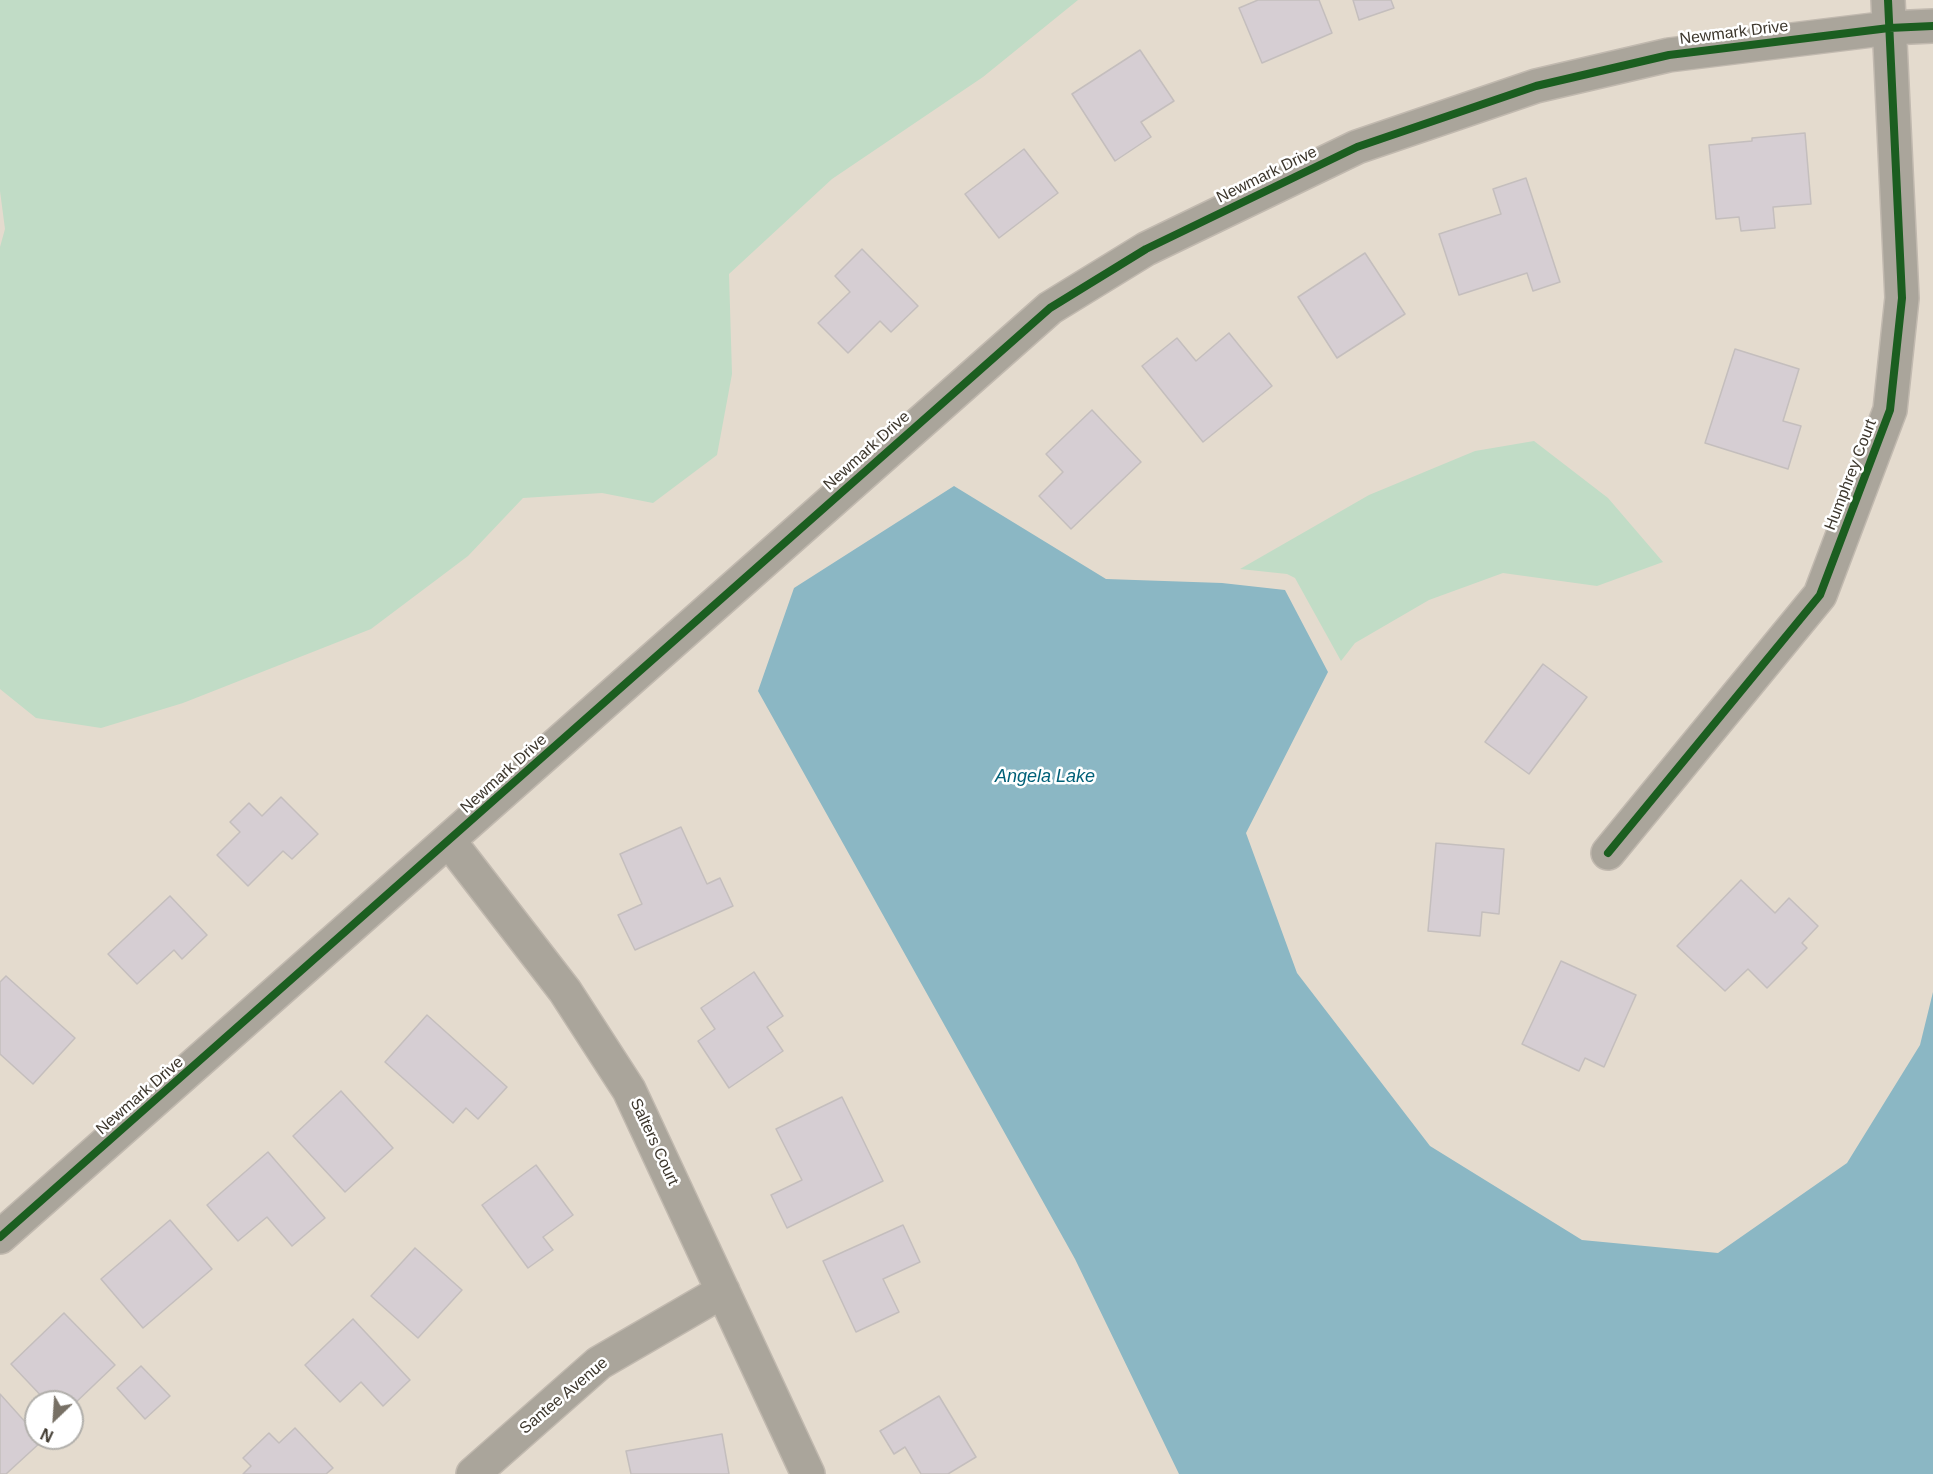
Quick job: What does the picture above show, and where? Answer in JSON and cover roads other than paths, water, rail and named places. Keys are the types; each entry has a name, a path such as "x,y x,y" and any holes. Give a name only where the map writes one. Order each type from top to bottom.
{"street":[{"name":"Newmark Drive","path":"0,1237 1050,308 1146,249 1357,147 1536,86 1669,55 1888,14 1933,26"},
{"name":"Humphrey Court","path":"1608,853 1820,595 1890,410 1902,298 1888,14"},
{"name":"Salters Court","path":"449,841 565,991 629,1090 808,1474"},
{"name":"Santee Avenue","path":"473,1474 599,1363 723,1291"}],"water":[{"name":"Angela Lake","path":"954,486 1106,579 1222,583 1285,590 1328,672 1246,833 1297,973 1430,1146 1582,1240 1718,1253 1847,1163 1920,1045 1933,992 1933,1474 1179,1474 1075,1259 758,691 794,588"}]}
